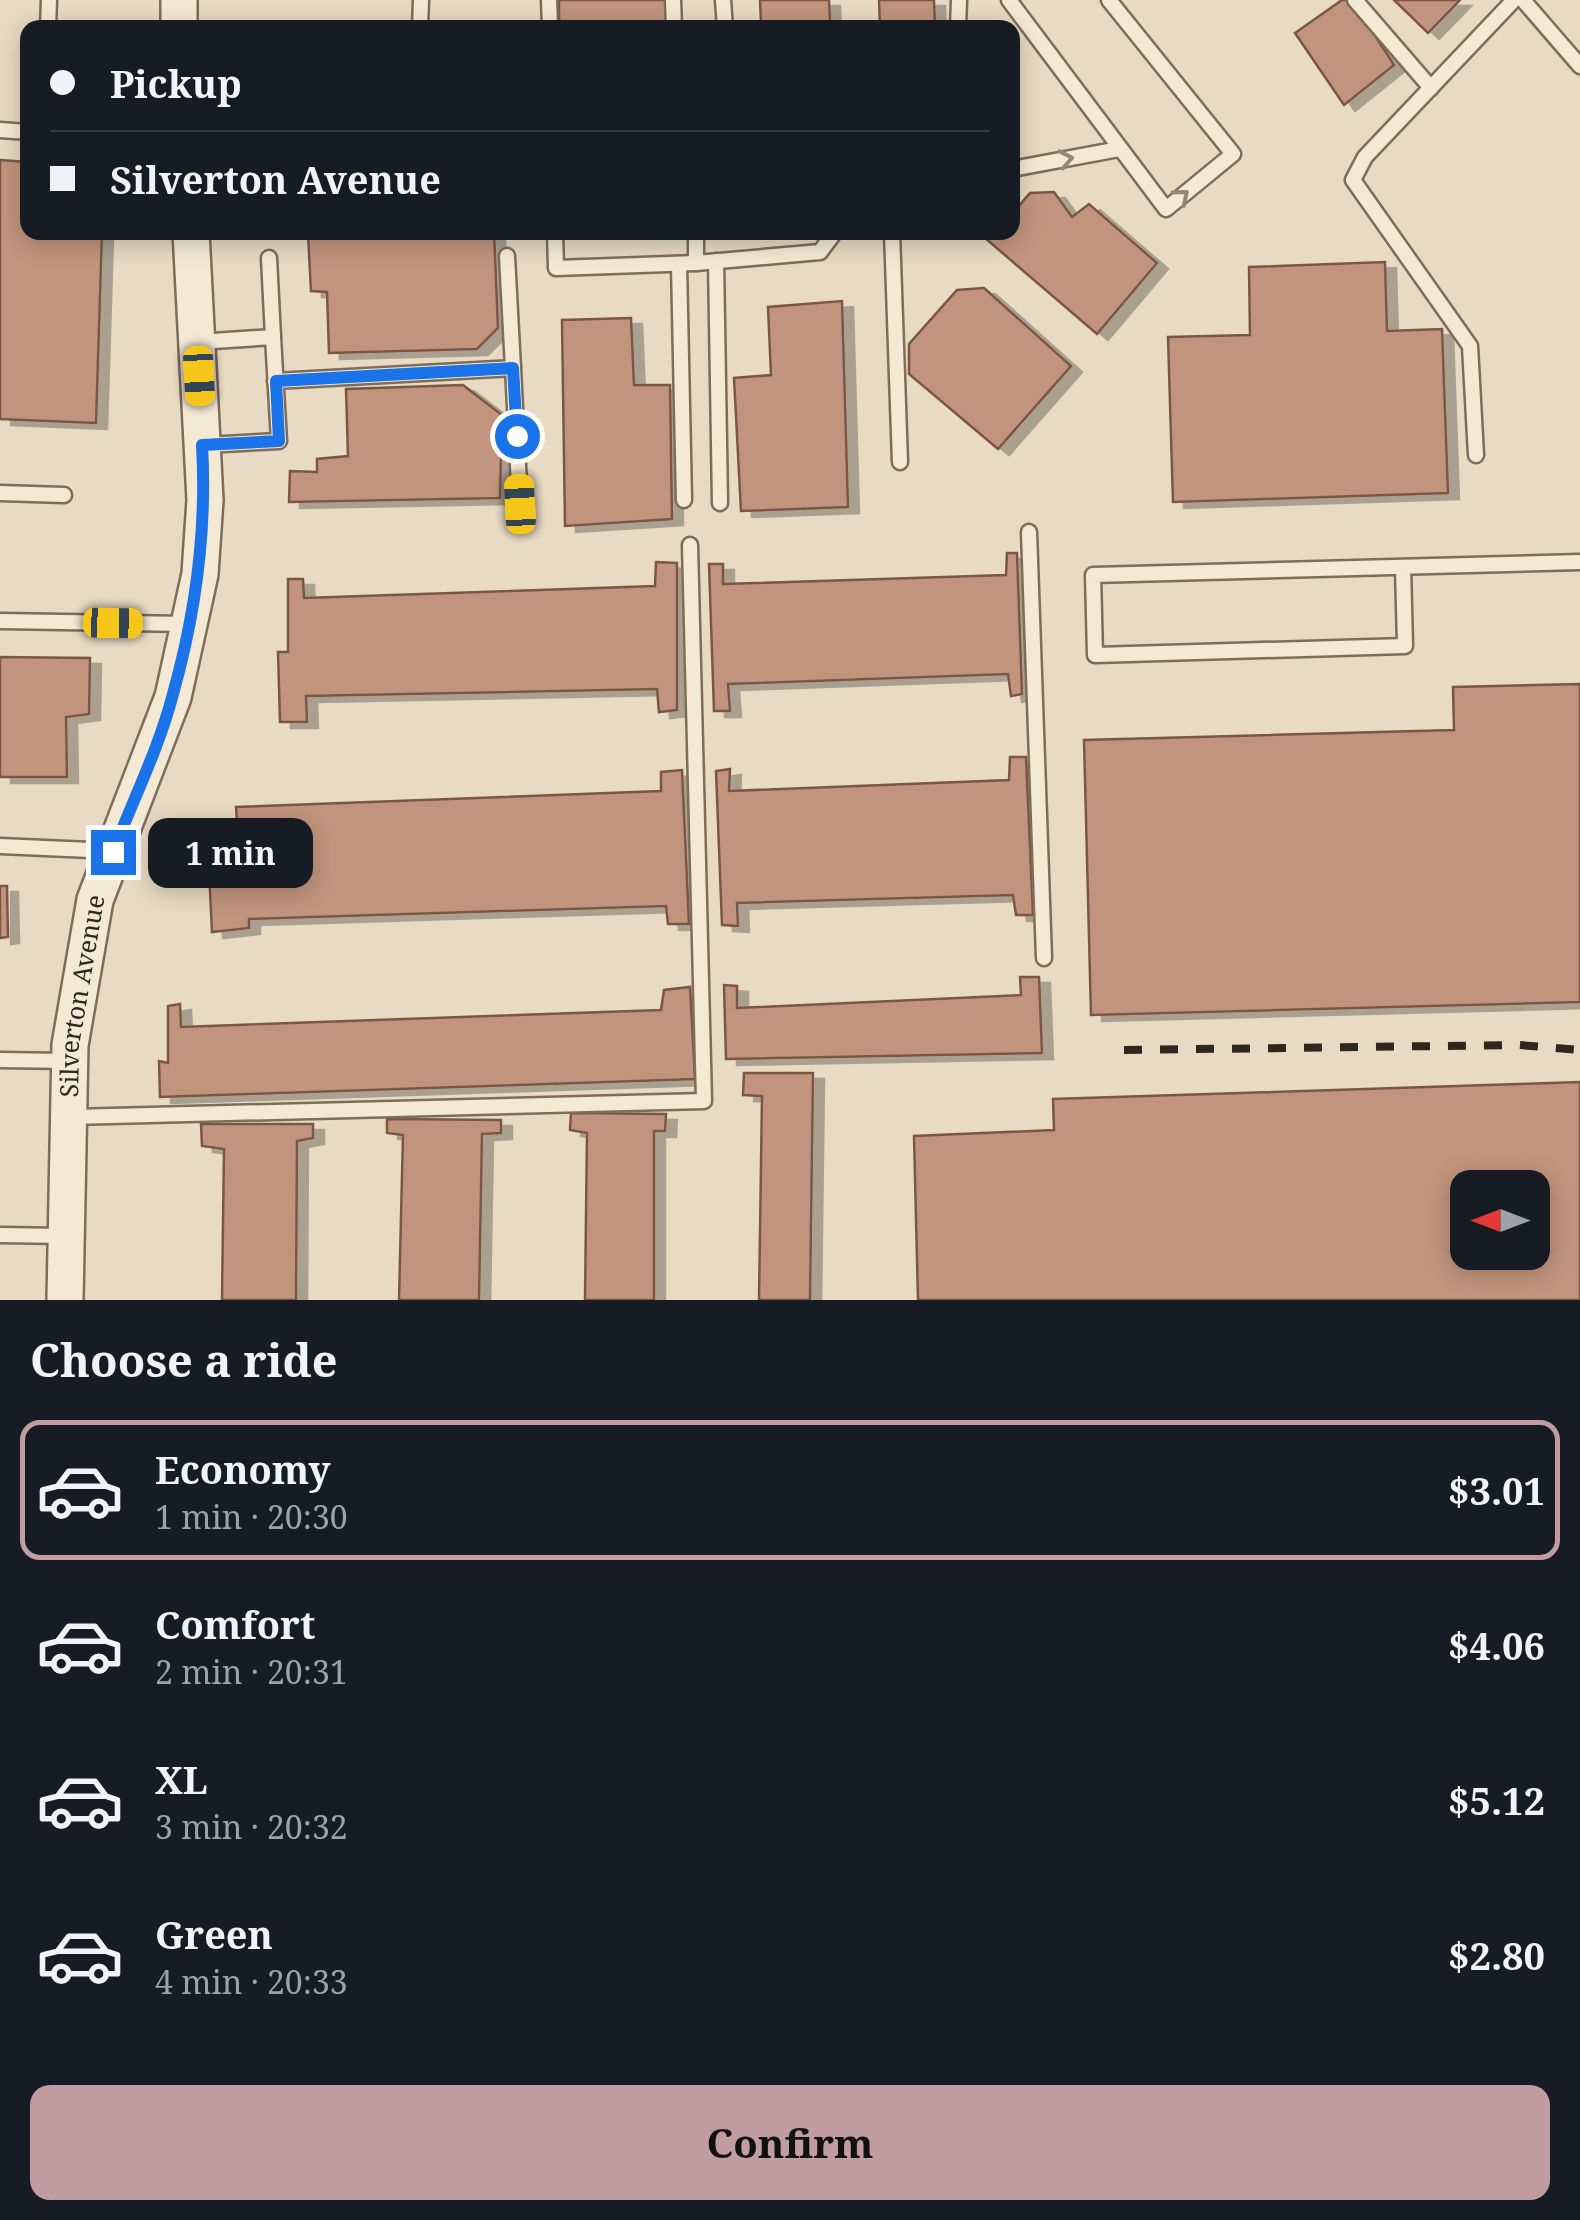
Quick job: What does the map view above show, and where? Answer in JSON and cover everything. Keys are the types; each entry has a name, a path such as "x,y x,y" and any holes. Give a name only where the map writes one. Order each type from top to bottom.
{"street":[{"name":"Silverton Avenue","path":"65,1300 69,1061 94,900 173,697 202,547 205,500 192,240"}],"lane":[{"path":"1009,0 1166,209 1233,154 1109,0"},
{"path":"1355,0 1431,88"},
{"path":"1476,455 1470,346 1353,180 1365,157 1514,0"},
{"path":"1524,0 1580,66"},
{"path":"1020,167 1118,149"},
{"path":"555,240 556,268 696,263 820,252 829,240"},
{"path":"696,240 696,263"},
{"path":"892,240 900,462"},
{"path":"507,256 520,504"},
{"path":"202,445 279,441 269,258"},
{"path":"716,261 720,503"},
{"path":"679,264 684,500"},
{"path":"197,342 274,338"},
{"path":"276,381 513,368"},
{"path":"0,493 64,495"},
{"path":"1030,532 1044,958"},
{"path":"68,1117 704,1101 690,545"},
{"path":"1403,567 1405,646 1095,655 1093,576 1403,567 1580,562"},
{"path":"0,621 189,624"},
{"path":"0,846 113,852"},
{"path":"0,1060 69,1061"},
{"path":"0,1235 66,1236"}],"building":[{"path":"559,0 668,0 668,20 559,20"},
{"path":"760,0 829,0 830,20 761,20"},
{"path":"879,0 934,0 935,20 880,20"},
{"path":"1342,0 1352,0 1394,65 1344,105 1295,33"},
{"path":"1394,0 1460,0 1428,33"},
{"path":"0,160 20,161 20,240 102,240 96,423 0,419"},
{"path":"1054,192 1072,217 1089,204 1157,263 1097,334 987,240 1020,240 1020,205 1030,193"},
{"path":"308,240 494,240 498,328 477,349 329,353 327,292 311,291"},
{"path":"1385,262 1387,331 1442,329 1448,493 1173,502 1168,337 1250,335 1249,267"},
{"path":"984,288 1071,366 998,449 909,374 909,344 957,290"},
{"path":"842,301 848,507 741,511 734,378 771,375 768,307"},
{"path":"631,318 634,385 670,385 672,519 565,526 562,320"},
{"path":"463,385 502,415 500,498 289,502 290,471 317,472 317,459 348,456 346,389"},
{"path":"1007,553 1017,553 1022,694 1011,696 1008,674 728,684 730,711 714,711 709,564 723,564 723,584 1006,575"},
{"path":"656,562 677,563 677,710 659,712 657,689 306,696 307,722 280,722 278,652 288,652 288,579 303,579 304,598 655,586"},
{"path":"0,657 90,658 89,714 66,717 67,777 0,777"},
{"path":"1580,684 1580,1002 1091,1015 1084,740 1454,730 1453,687"},
{"path":"1010,757 1026,757 1033,915 1016,915 1013,895 737,903 738,926 722,925 716,771 730,769 729,791 1009,780"},
{"path":"682,770 689,924 668,924 666,906 249,919 249,928 212,932 209,871 240,869 236,807 661,791 661,772"},
{"path":"0,886 7,886 8,937 0,938"},
{"path":"1020,977 1039,977 1042,1053 726,1059 724,985 737,986 737,1008 1021,995"},
{"path":"690,987 695,1079 160,1097 159,1061 168,1063 168,1006 180,1004 181,1027 661,1010 664,990"},
{"path":"744,1073 813,1073 810,1300 759,1300 762,1096 743,1095"},
{"path":"1580,1082 1580,1300 918,1300 914,1136 1054,1130 1053,1099"},
{"path":"571,1113 666,1114 665,1131 654,1131 654,1300 585,1300 587,1133 570,1130"},
{"path":"387,1119 501,1120 501,1133 482,1134 479,1300 399,1300 403,1135 387,1133"},
{"path":"201,1124 313,1124 313,1138 297,1141 296,1300 222,1300 224,1149 202,1146"}],"railway":[{"path":"1124,1050 1519,1045 1580,1050"}],"route":[{"path":"113,852 173,697 200,574 205,500 202,445 279,441 276,381 513,368 517,436"}]}
